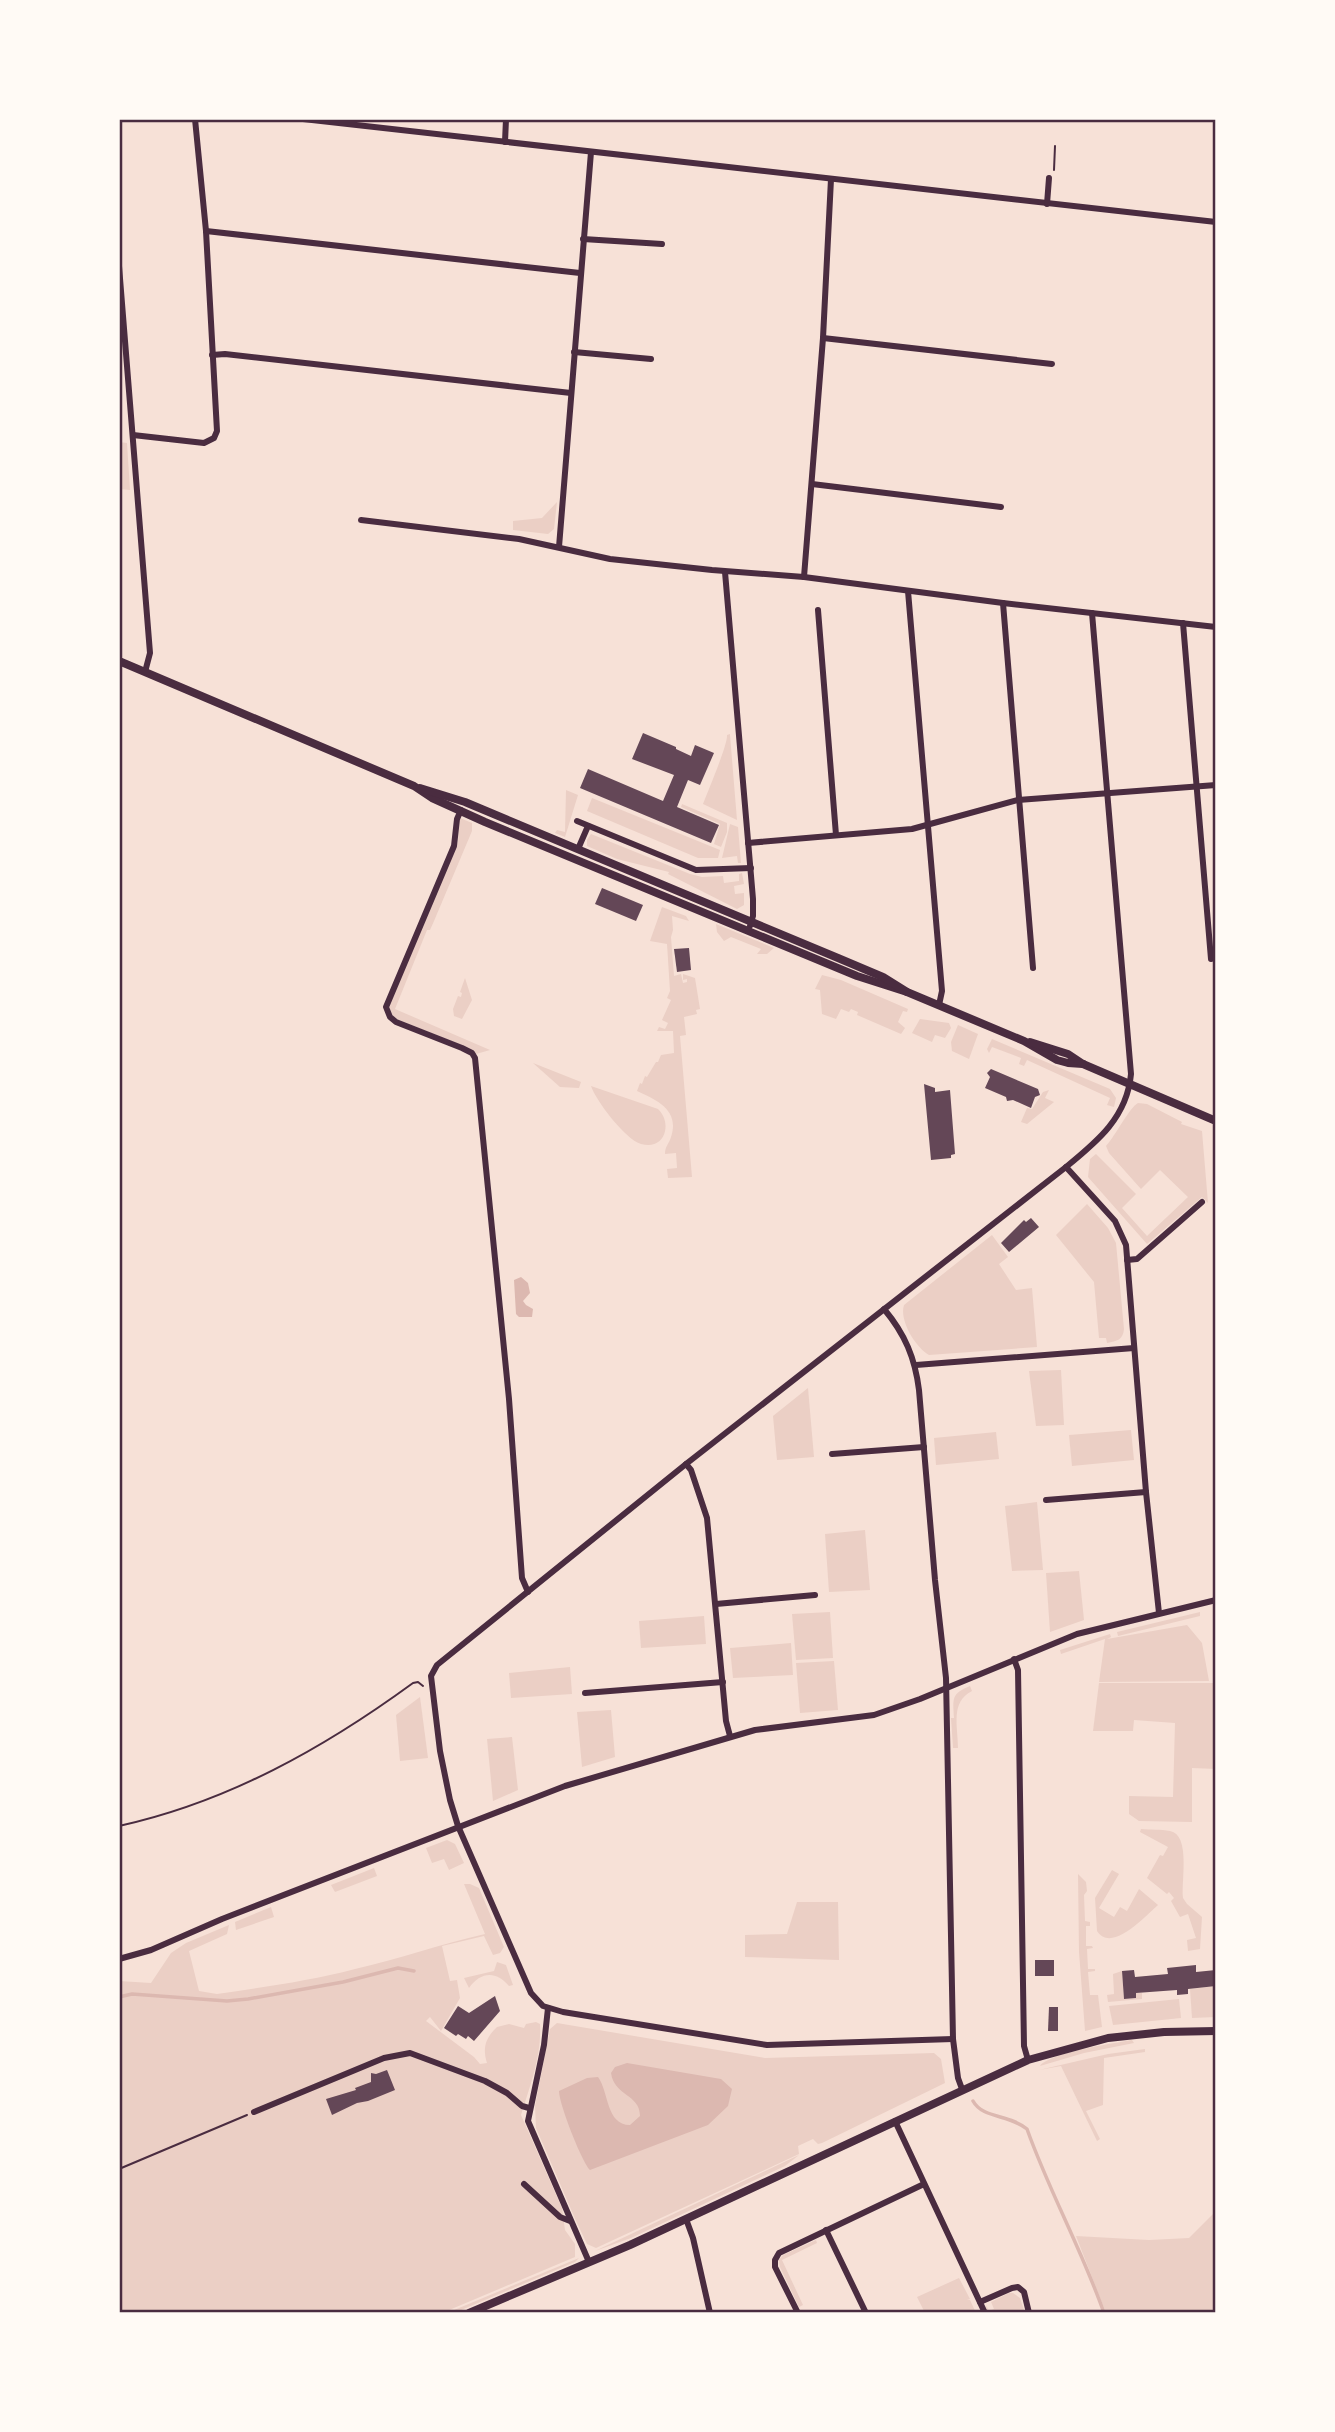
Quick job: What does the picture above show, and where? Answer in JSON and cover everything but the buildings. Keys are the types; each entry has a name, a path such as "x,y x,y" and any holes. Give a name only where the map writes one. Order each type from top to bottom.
{"street":[{"path":"133,435 200,443 214,438 217,426 206,231 195,119"},
{"path":"303,119 1216,222"},
{"path":"505,142 506,119"},
{"path":"559,547 591,152"},
{"path":"1047,204 1049,178"},
{"path":"804,577 823,338 831,179"},
{"path":"206,231 580,273"},
{"path":"583,239 662,244"},
{"path":"119,266 150,653 145,672"},
{"path":"823,338 1052,364"},
{"path":"574,352 651,359"},
{"path":"212,355 225,354 571,393"},
{"path":"812,484 1001,507"},
{"path":"361,520 519,539 610,559 724,572 731,570 804,577 1216,627"},
{"path":"724,572 754,908 749,927"},
{"path":"908,591 942,991 939,1005"},
{"path":"1003,603 1033,968"},
{"path":"818,611 836,835"},
{"path":"953,2039 767,2045 548,2008 538,2002 531,1993 458,1826 443,1765 431,1676 437,1665 686,1464 1066,1167 1111,1128 1124,1102 1129,1084 1130,1058 1091,613"},
{"path":"1183,623 1211,959"},
{"path":"119,661 414,786 465,802 578,849 749,927"},
{"path":"748,843 912,830 1018,800 1216,785"},
{"path":"414,786 432,798 473,817 749,927 883,977 907,992 1024,1041 1057,1060 1083,1064 1216,1121"},
{"path":"465,802 457,819 454,846 386,1007 390,1017 396,1022 472,1053 475,1058 509,1399 522,1578 528,1592"},
{"path":"577,821 696,870 751,868"},
{"path":"578,849 588,826"},
{"path":"1066,1167 1115,1221 1126,1245 1146,1492 1159,1613"},
{"path":"1127,1260 1137,1259 1202,1202"},
{"path":"884,1309 911,1349 916,1365 946,1688 953,2039 962,2089"},
{"path":"916,1365 1135,1348"},
{"path":"832,1454 924,1447"},
{"path":"686,1464 691,1470 707,1518 730,1736"},
{"path":"1046,1500 1146,1492"},
{"path":"716,1604 815,1595"},
{"path":"119,1959 151,1950 222,1919 565,1786 730,1736 777,1726 859,1718 888,1711 1077,1634 1216,1600"},
{"path":"1014,1659 1018,1670 1024,2046 1028,2060"},
{"path":"585,1693 723,1682"},
{"path":"548,2008 544,2045 529,2108 530,2126 589,2262"},
{"path":"469,2313 686,2219 1028,2060 1128,2035 1216,2031"},
{"path":"254,2112 384,2058 410,2053 485,2081 529,2108"},
{"path":"895,2121 985,2313"},
{"path":"524,2184 560,2217 570,2221"},
{"path":"798,2313 777,2270 775,2260 782,2251 924,2184"},
{"path":"686,2219 710,2313"},
{"path":"826,2230 866,2313"},
{"path":"980,2302 1018,2287 1024,2292 1029,2313"}],"path":[{"path":"1049,178 1054,170 1055,146"},
{"path":"119,1826 208,1799 280,1768 347,1729 413,1683 421,1683 424,1690 431,1689"},
{"path":"119,2169 254,2112"}],"shaded area":[{"path":"119,442 127,443 130,490 119,489"},
{"path":"557,502 554,529 548,534 513,530 513,521 542,518"},
{"path":"730,734 737,820 703,804 727,735"},
{"path":"566,790 578,795 565,837 555,833 557,830 565,832"},
{"path":"592,798 720,850 718,858 698,858 587,811"},
{"path":"682,804 727,823 727,832 721,847 714,844 720,824 681,807"},
{"path":"460,818 472,823 472,831 395,1009 490,1050 476,1054 469,1048 399,1020 393,1016 389,1007 458,842"},
{"path":"730,824 738,827 741,863 738,863 737,856 722,858"},
{"path":"591,834 690,874 702,877 723,876 724,883 739,881 739,874 742,873 744,884 734,886 735,894 744,893 744,905 737,909 668,874 669,872 617,859 587,846"},
{"path":"662,907 686,916 689,921 672,916 674,976 681,974 683,983 687,982 687,979 683,980 683,974 695,978 700,1009 696,1010 697,1014 684,1017 686,1035 680,1036 692,1177 668,1178 667,1169 677,1168 676,1153 665,1154 673,1128 672,1120 659,1102 637,1091 661,1055 674,1053 673,1031 657,1031 659,1027 665,1029 668,1023 662,1020 671,1000 667,998 670,991 667,944 650,941"},
{"path":"716,924 774,948 767,954 757,954 761,949 731,937 724,941 717,932"},
{"path":"822,975 841,980 908,1009 907,1012 903,1011 898,1022 905,1028 901,1034 857,1015 858,1012 851,1009 849,1012 841,1009 836,1019 822,1014 820,990 815,989"},
{"path":"465,978 472,1000 462,1019 454,1016 453,1009 458,996 461,997"},
{"path":"920,1019 949,1023 951,1028 945,1038 935,1035 932,1042 912,1033"},
{"path":"958,1025 978,1034 969,1059 952,1051 951,1042"},
{"path":"992,1039 1110,1089 1116,1098 1114,1107 1107,1105 1110,1098 1027,1060 1024,1066 1019,1064 1021,1058 992,1047 989,1053 987,1049"},
{"path":"533,1063 581,1082 579,1088 560,1087"},
{"path":"591,1086 658,1109 663,1115 666,1128 661,1140 649,1145 635,1141 612,1119"},
{"path":"1049,1090 1045,1098 1054,1102 1027,1124 1021,1122 1027,1108 1032,1109 1043,1092"},
{"path":"1138,1103 1147,1104 1182,1122 1181,1124 1202,1131 1208,1203 1202,1197 1147,1244 1088,1177 1090,1159 1096,1154 1136,1194 1122,1208 1147,1236 1188,1197 1160,1170 1141,1189 1109,1153 1106,1146"},
{"path":"1087,1204 1108,1228 1116,1243 1124,1329 1122,1336 1114,1342 1107,1343 1106,1338 1099,1338 1094,1282 1056,1235"},
{"path":"992,1235 1008,1257 999,1264 1016,1290 1032,1288 1037,1347 929,1355 909,1333 904,1318 904,1305"},
{"path":"521,1277 528,1283 530,1293 523,1301 533,1309 532,1317 519,1317 516,1314 514,1280"},
{"path":"1061,1370 1064,1425 1036,1426 1029,1371"},
{"path":"808,1388 814,1457 777,1460 773,1416"},
{"path":"1131,1430 1134,1460 1072,1466 1069,1435"},
{"path":"996,1432 999,1459 936,1465 934,1438"},
{"path":"1037,1502 1043,1570 1012,1571 1005,1506"},
{"path":"865,1530 870,1590 829,1592 825,1534"},
{"path":"1079,1571 1084,1620 1050,1632 1046,1573"},
{"path":"830,1612 833,1658 796,1660 792,1614"},
{"path":"1200,1612 1200,1616 1118,1636 1117,1632"},
{"path":"704,1616 706,1644 641,1648 639,1621"},
{"path":"1187,1625 1202,1643 1209,1681 1099,1682 1105,1639 1061,1654 1060,1650 1110,1634 1111,1637 1107,1639"},
{"path":"791,1643 793,1675 733,1678 730,1648"},
{"path":"834,1661 838,1710 800,1713 796,1663"},
{"path":"570,1667 572,1694 511,1698 509,1673"},
{"path":"1099,1683 1216,1683 1216,1769 1192,1768 1192,1822 1139,1821 1129,1814 1129,1796 1173,1797 1175,1723 1134,1720 1133,1731 1093,1731"},
{"path":"970,1686 972,1691 965,1696 958,1708 958,1748 953,1748 951,1718 954,1718 954,1698"},
{"path":"420,1697 428,1758 400,1761 396,1715"},
{"path":"611,1710 615,1757 582,1767 577,1712"},
{"path":"512,1737 518,1790 493,1801 487,1739"},
{"path":"1141,1829 1170,1831 1177,1834 1181,1841 1184,1860 1183,1898 1202,1917 1200,1949 1188,1951 1187,1940 1196,1938 1188,1914 1180,1917 1171,1901 1174,1898 1169,1892 1167,1894 1147,1878 1160,1855 1163,1856 1168,1847 1140,1832"},
{"path":"447,1840 455,1844 464,1863 449,1870 444,1859 432,1863 426,1848"},
{"path":"374,1868 377,1876 335,1892 331,1885"},
{"path":"1112,1870 1119,1874 1099,1908 1114,1917 1120,1907 1127,1911 1139,1889 1158,1905 1129,1930 1111,1938 1103,1937 1097,1931 1095,1898"},
{"path":"1078,1874 1086,1882 1087,1891 1084,1895 1085,1921 1090,1922 1090,1926 1086,1926 1086,1946 1093,1948 1087,1949 1088,1969 1095,1969 1088,1972 1090,1995 1098,1995 1102,2027 1085,2031 1079,1952"},
{"path":"464,1884 479,1888 504,1947 500,1953 493,1955 484,1936 442,1946 450,1981 457,1980 460,1998 441,2031 430,2017 426,2021 480,2064 487,2063 486,2043 497,2027 509,2024 524,2028 526,2024 540,2024 537,2059 521,2115 562,2208 565,2230 575,2244 575,2257 442,2313 119,2313 119,1981 151,1983 171,1953 186,1943 229,1925 227,1934 189,1951 199,1991 217,1994 321,1977 485,1934"},
{"path":"797,1902 838,1902 839,1960 745,1957 745,1935 787,1934"},
{"path":"271,1907 274,1917 236,1930 235,1922"},
{"path":"497,1962 506,1965 513,1985 509,1986 499,1977 488,1975 478,1979 469,1988 464,1978 494,1971"},
{"path":"1122,1971 1124,1999 1136,1998 1136,1993 1142,1993 1142,1999 1108,2002 1107,1995 1114,1994 1113,1974"},
{"path":"1216,1986 1216,2017 1192,2018 1190,1989"},
{"path":"1179,1999 1181,2018 1113,2025 1109,2006"},
{"path":"557,2023 765,2058 934,2053 941,2059 945,2083 822,2143 818,2144 813,2139 798,2146 799,2154 596,2248 587,2244 536,2128 535,2106 550,2029"},
{"path":"1132,2040 1134,2043 1084,2053 1040,2066 1068,2053"},
{"path":"1145,2049 1145,2052 1104,2058 1103,2105 1086,2111 1100,2139 1097,2141 1061,2066 1039,2070 1108,2054"},
{"path":"627,2063 721,2079 732,2089 728,2106 708,2125 590,2170 572,2132 559,2091 587,2078 598,2077 616,2120 630,2125 640,2116 639,2109 613,2081 611,2073 615,2067"},
{"path":"799,2155 785,2166 631,2238 595,2251"},
{"path":"1216,2211 1215,2313 1106,2313 1076,2236 1149,2240 1189,2238"},
{"path":"816,2240 817,2243 782,2260 803,2305 799,2307 779,2260 783,2255"},
{"path":"579,2258 454,2313 447,2313"},
{"path":"959,2278 970,2299 967,2300 970,2300 976,2313 925,2313 917,2297"},
{"path":"1009,2293 1020,2298 1025,2313 987,2313 986,2305 989,2311 994,2309 991,2302"}],"waterway":[{"path":"119,1997 132,1994 227,2001 343,1982 398,1968 414,1971"},
{"path":"973,2101 983,2111 1027,2129 1104,2313"}]}
